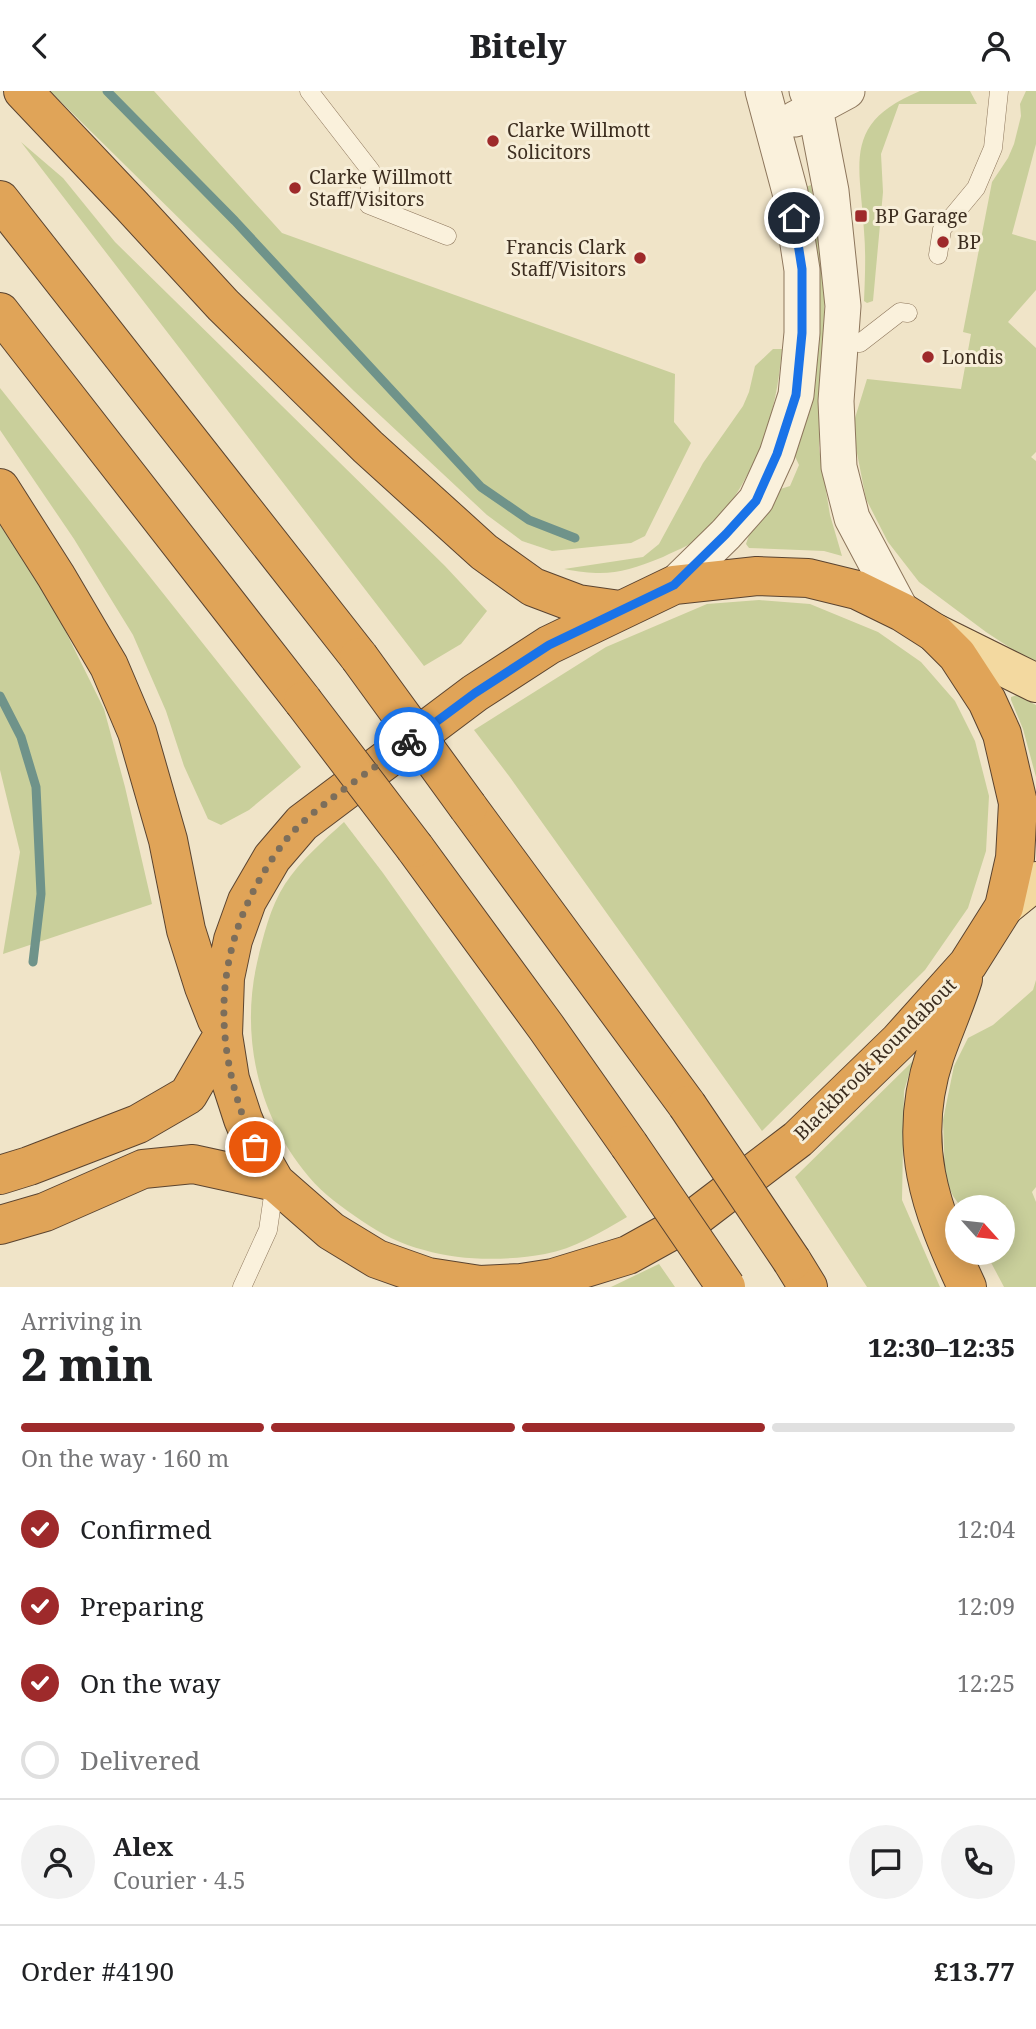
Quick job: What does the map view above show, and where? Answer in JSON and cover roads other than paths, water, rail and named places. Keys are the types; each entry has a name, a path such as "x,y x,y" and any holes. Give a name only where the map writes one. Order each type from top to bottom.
{"highway":[{"path":"23,91 223,305 368,447 484,552 533,587 578,604 620,610"},
{"path":"0,200 359,657 687,1105 800,1274"},
{"path":"0,312 415,848 546,1027 726,1287"},
{"path":"0,488 56,576 108,666 137,732 168,840 186,930 223,1035 188,1095 138,1123 15,1170"},
{"name":"Blackbrook Roundabout","path":"757,576 808,578 857,590 902,612 935,633 957,655 987,701 1002,734 1010,765 1018,803 1015,858 1004,907 968,964 899,1041 798,1139 694,1219 628,1255 553,1278 521,1283 463,1285 428,1277 377,1259 331,1231 275,1182 255,1147 230,1079 223,1035 225,978 233,940 247,901 272,858 302,823 475,693 549,645 620,610 674,585 757,576"},
{"path":"967,1287 942,1234 926,1181 921,1126 935,1055 968,964"},
{"path":"0,1224 45,1212 143,1169 193,1164 275,1182"}],"main road":[{"path":"935,633 1036,683"},
{"path":"1004,907 1036,881"}],"street":[{"path":"674,585 756,501 777,454 796,395 802,333 802,269 790,192 763,91"},
{"path":"773,131 811,99 847,91"},
{"path":"811,99 835,222 843,306 836,401 839,467 852,518 902,612"}],"lane":[{"path":"309,91 371,171 369,205 447,236"},
{"path":"939,255 942,229 976,188 993,148 999,91"},
{"path":"841,340 860,343 900,312 908,313"},
{"path":"242,1287 268,1230 275,1182"}],"waterway":[{"path":"107,91 235,221 481,487 529,520 575,538"},
{"path":"0,696 21,737 36,787 41,894 33,962"}],"place":[{"name":"Clarke Willmott Solicitors","path":"493,141"},
{"name":"Clarke Willmott Staff/Visitors","path":"295,188"},
{"name":"BP Garage","path":"861,216"},
{"name":"BP","path":"943,242"},
{"name":"Francis Clark Staff/Visitors","path":"640,258"},
{"name":"Londis","path":"928,357"}]}
